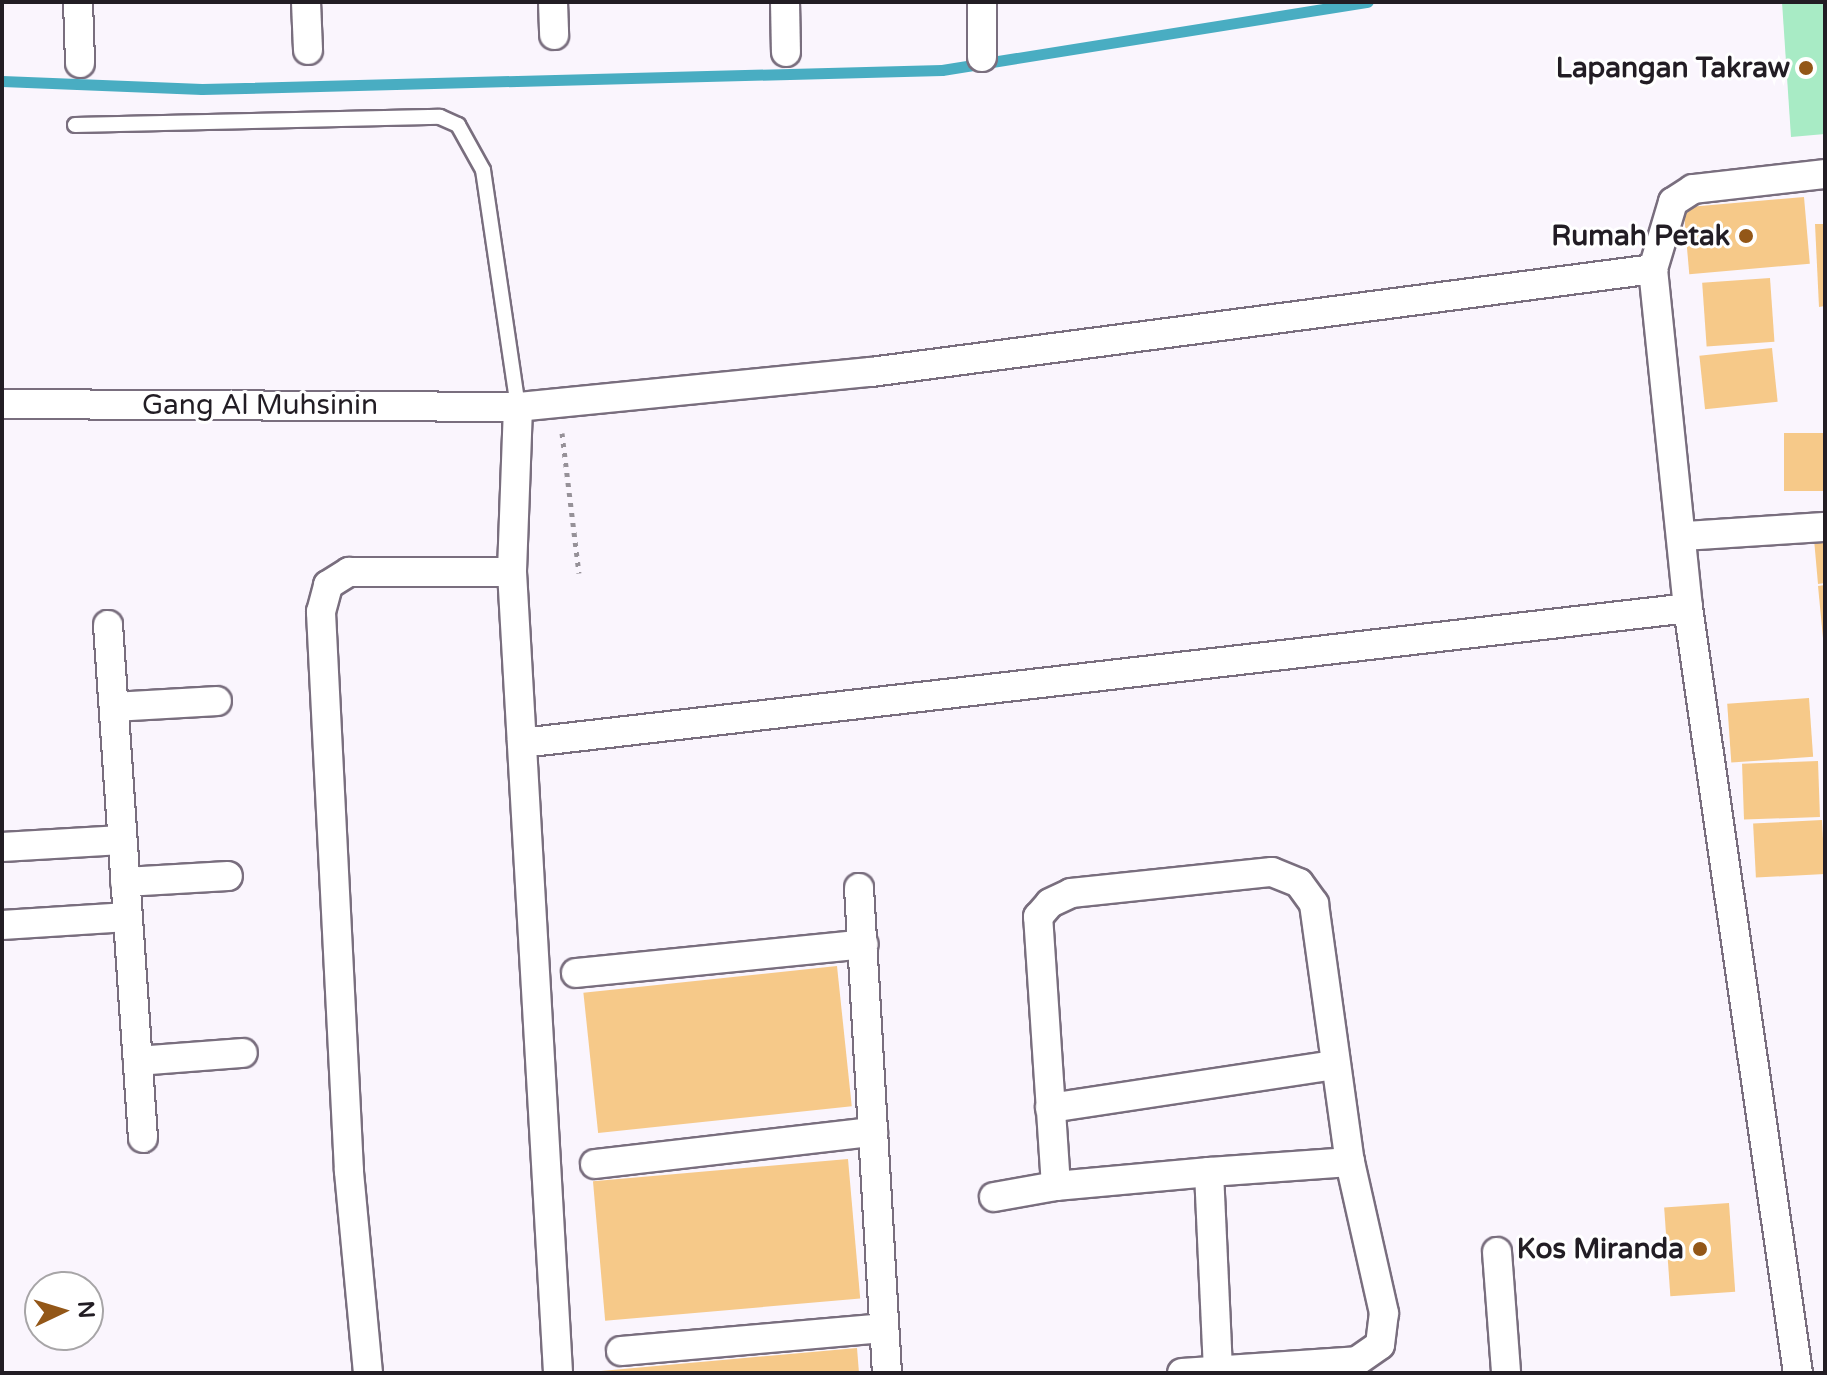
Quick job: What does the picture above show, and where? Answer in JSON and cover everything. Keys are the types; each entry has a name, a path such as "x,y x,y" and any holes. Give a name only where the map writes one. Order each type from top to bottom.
{"street":[{"path":"78,2 80,63"},
{"path":"306,2 308,50"},
{"path":"553,2 554,35"},
{"path":"785,2 786,52"},
{"path":"982,2 982,57"},
{"path":"1798,1373 1688,608 1685,536 1653,269 1673,202 1693,189 1825,174"},
{"name":"Gang Al Muhsinin","path":"2,404 518,407 558,404 871,372 1653,269"},
{"path":"518,407 512,572 558,1373"},
{"path":"1685,536 1825,527"},
{"path":"368,1373 349,1171 321,612 328,585 349,572 512,572"},
{"path":"522,743 1688,608"},
{"path":"108,625 143,1138"},
{"path":"114,707 217,701"},
{"path":"2,847 122,840"},
{"path":"1056,1186 1038,917 1071,893 1272,872 1299,883 1314,904 1333,1065 1350,1162 1384,1313 1380,1345 1357,1361 1182,1373"},
{"path":"125,882 228,876"},
{"path":"859,888 887,1373"},
{"path":"2,925 128,917"},
{"path":"576,973 864,944"},
{"path":"138,1061 243,1053"},
{"path":"1050,1108 1333,1065"},
{"path":"595,1164 873,1132"},
{"path":"994,1197 1056,1186 1350,1162"},
{"path":"1209,1172 1218,1372"},
{"path":"1497,1252 1506,1373"},
{"path":"621,1351 883,1328"}],"lane":[{"path":"75,125 440,117 458,125 483,170 518,407"}],"path":[{"path":"558,404 579,573"}],"green space":[{"name":"Lapangan Takraw","path":"1782,2 1825,2 1825,134 1791,137"}],"building":[{"name":"Rumah Petak","path":"1804,197 1810,264 1689,274 1683,208"},
{"path":"1815,224 1825,224 1825,306 1819,307"},
{"path":"1770,278 1774,342 1707,347 1702,283"},
{"path":"1772,348 1778,402 1705,409 1699,356"},
{"path":"1784,433 1825,433 1825,491 1784,491"},
{"path":"1825,527 1825,583 1818,584 1813,528"},
{"path":"1825,585 1825,638 1823,638 1818,586"},
{"path":"1809,698 1813,757 1731,763 1727,704"},
{"path":"1818,761 1820,817 1744,820 1742,764"},
{"path":"1822,820 1825,874 1756,878 1753,824"},
{"path":"837,966 852,1106 598,1133 583,993"},
{"path":"848,1159 860,1298 605,1321 593,1181"},
{"name":"Kos Miranda","path":"1729,1203 1735,1292 1670,1296 1664,1208"},
{"path":"857,1348 859,1373 601,1373 601,1371"}],"waterway":[{"path":"2,81 202,89 942,70 1368,2"}],"place":[{"name":"Lapangan Takraw","path":"1806,68"},
{"name":"Rumah Petak","path":"1746,236"},
{"name":"Kos Miranda","path":"1700,1249"}]}
